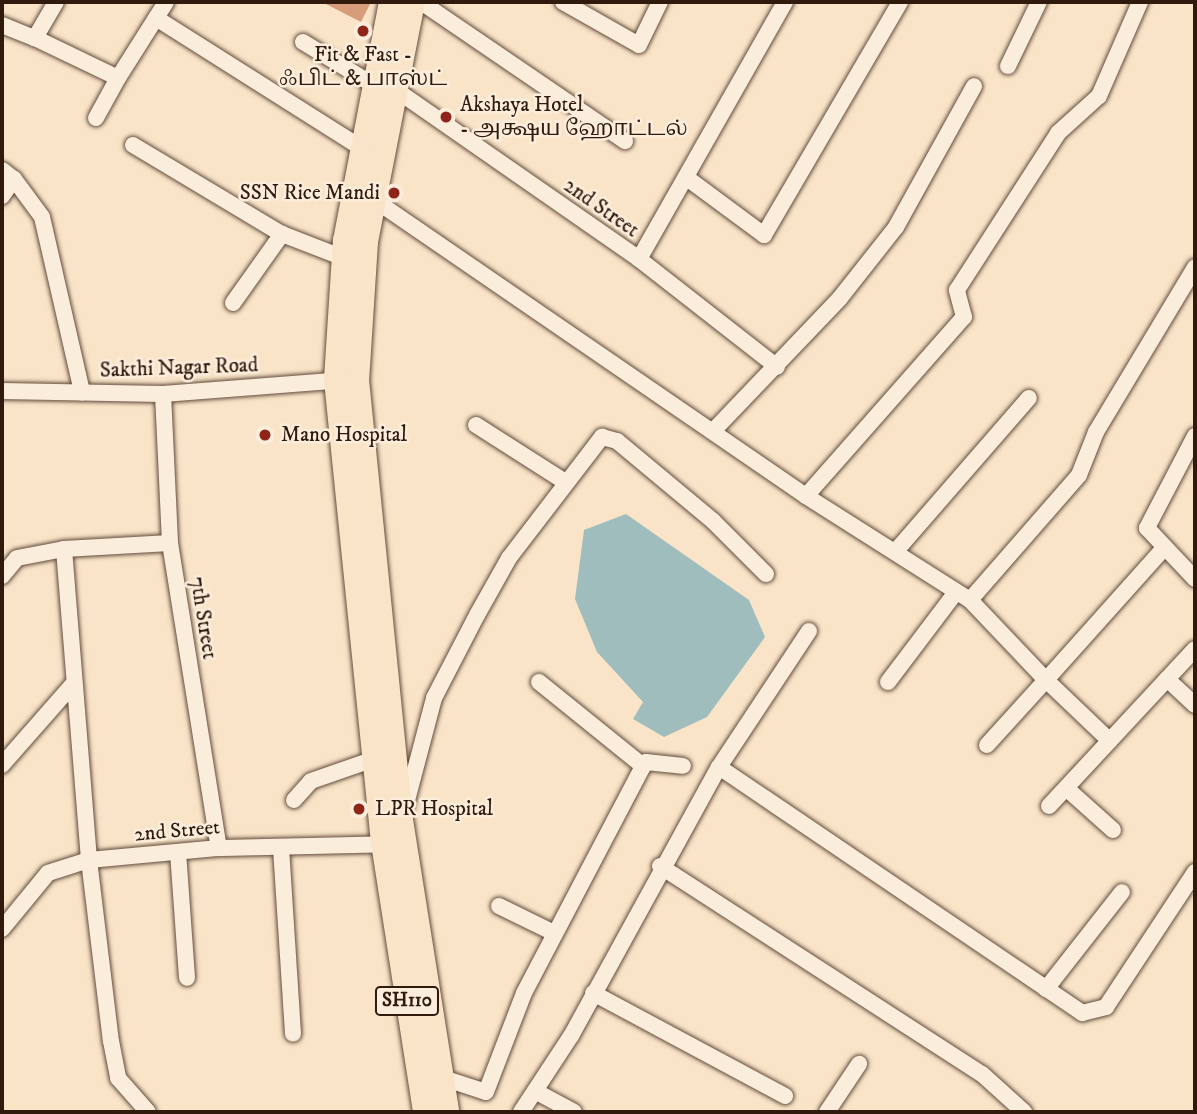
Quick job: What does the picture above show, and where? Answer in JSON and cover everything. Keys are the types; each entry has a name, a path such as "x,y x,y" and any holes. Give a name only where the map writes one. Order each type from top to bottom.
{"main road":[{"name":"SH110","path":"391,2 373,199 346,380 401,820 394,844 425,1112"},
{"name":"SH110","path":"413,2 362,149 344,258 346,380 374,759 394,844 447,1112"}],"street":[{"path":"35,38 56,2"},
{"path":"96,118 166,2"},
{"path":"421,2 625,141"},
{"path":"563,2 639,45 660,2"},
{"path":"639,259 785,2"},
{"path":"687,178 764,235 900,2"},
{"path":"1007,66 1038,2"},
{"path":"806,496 964,317 957,290 1058,133 1099,96 1140,2"},
{"path":"156,18 362,149"},
{"path":"2,25 118,78"},
{"name":"2nd Street","path":"303,42 385,88 639,259 777,367"},
{"path":"715,429 777,367 896,227 974,86"},
{"path":"133,145 282,234 344,258"},
{"path":"2,197 8,175"},
{"path":"8,175 42,217 82,392"},
{"path":"373,199 715,429 806,496 963,596 1110,741"},
{"path":"233,303 282,234"},
{"path":"888,682 963,596 1079,475 1096,432 1195,267"},
{"name":"Sakthi Nagar Road","path":"2,391 163,394 346,380"},
{"name":"7th Street","path":"163,394 170,543 219,848"},
{"path":"895,552 1029,398"},
{"path":"476,425 565,482"},
{"path":"1195,436 1147,528 1163,549 1195,579"},
{"path":"401,820 434,698 509,558 602,437 612,438 713,521 766,574"},
{"path":"2,576 17,558 64,549 170,543"},
{"path":"64,549 89,860 118,1078 148,1112"},
{"path":"987,745 1163,549"},
{"path":"521,1112 593,993 660,866 719,767 809,631"},
{"path":"1049,806 1195,649"},
{"path":"1167,679 1195,705"},
{"path":"539,682 643,766"},
{"path":"2,765 75,683"},
{"path":"294,800 310,781 374,759"},
{"path":"440,1077 486,1092 554,933 643,766 646,762 683,766"},
{"path":"719,767 1082,1013 1106,1007 1195,872"},
{"path":"1066,788 1113,830"},
{"name":"2nd Street","path":"2,929 48,873 89,860 219,848 394,844"},
{"path":"281,848 293,1034"},
{"path":"178,852 187,978"},
{"path":"660,866 982,1073 1024,1112"},
{"path":"1046,989 1122,892"},
{"path":"499,906 554,933"},
{"path":"593,993 786,1096"},
{"path":"827,1112 859,1065"},
{"path":"535,1091 574,1112"}],"water":[{"path":"626,514 749,600 765,637 707,717 664,737 633,719 643,702 597,652 575,599 584,530"}],"building":[{"path":"322,2 371,2 361,22"}],"place":[{"name":"Fit & Fast - ஃபிட் & பாஸ்ட்","path":"363,31"},
{"name":"Akshaya Hotel - அக்ஷய ஹோட்டல்","path":"446,117"},
{"name":"SSN Rice Mandi","path":"394,193"},
{"name":"Mano Hospital","path":"265,435"},
{"name":"LPR Hospital","path":"359,809"}]}
